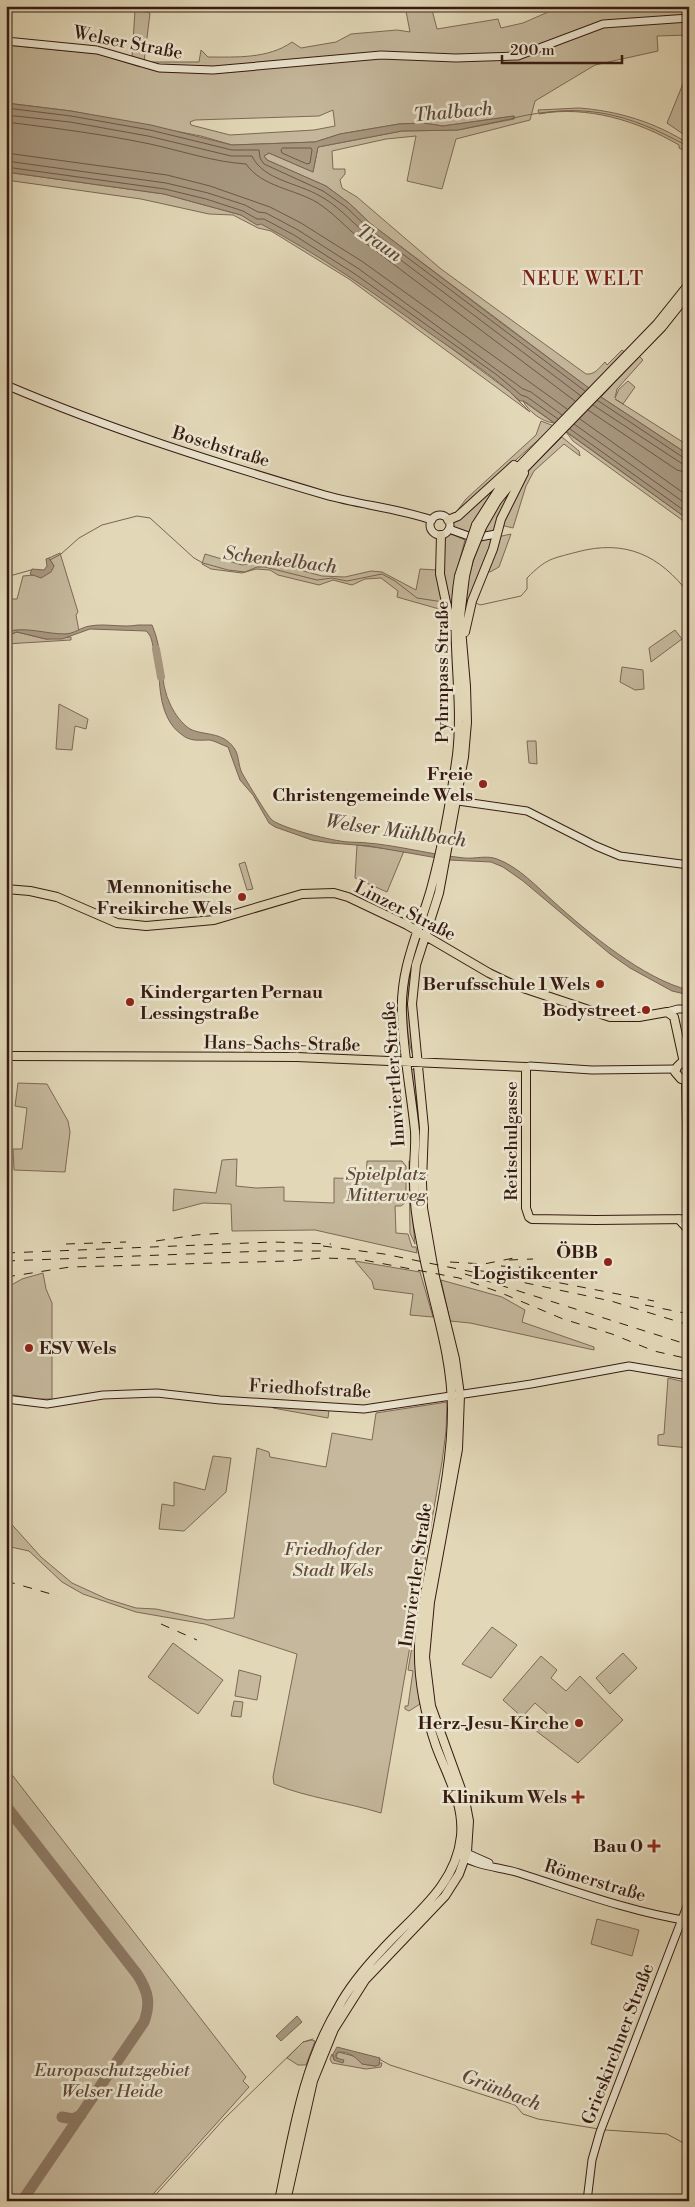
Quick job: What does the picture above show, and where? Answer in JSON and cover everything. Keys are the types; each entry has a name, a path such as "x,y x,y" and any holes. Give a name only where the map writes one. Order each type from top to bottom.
{"main road":[{"name":"Welser Straße","path":"6,41 97,50 159,68 213,70 381,55 456,58 513,57 526,54 603,24 689,18"},
{"name":"Pyhrnpass Straße","path":"479,526 497,501 552,435 662,327 688,287"},
{"name":"Boschstraße","path":"6,384 101,423 167,445 326,495 432,520"},
{"name":"Pyhrnpass Straße","path":"425,935 439,893 443,856 464,757 467,722 459,648 462,576 470,559 479,526 503,483 542,442 552,435"},
{"path":"448,520 458,516 500,476 542,442"},
{"path":"459,648 472,601 493,549 496,534 508,503 527,466"},
{"path":"441,535 431,530 432,520 439,515 448,520"},
{"path":"448,520 449,530"},
{"path":"441,535 449,530 474,538 496,534"},
{"path":"441,535 440,574 459,648"},
{"path":"454,800 527,811 620,856 689,865"},
{"name":"Pyhrnpass Straße","path":"416,930 443,856"},
{"name":"Linzer Straße","path":"6,890 30,892 57,898 117,922 146,926 214,920 302,894 334,893 348,897 416,930 508,982 594,1012 610,1017 625,1018 670,1015 678,1009 689,1009"},
{"name":"Innviertler Straße","path":"416,930 405,970 402,998 415,1140 414,1184 416,1210 427,1276 456,1396"},
{"name":"Innviertler Straße","path":"286,2201 313,2081 334,2029 365,1980 445,1896 459,1874 462,1854 460,1812 453,1786 436,1746 425,1708 419,1663 420,1627 450,1449 456,1396 455,1359 435,1277 425,1217 422,1182 424,1128 412,995 416,965 425,935"},
{"path":"670,1015 686,1063 678,1065 676,1069 677,1077 687,1079 689,1218 678,1219"},
{"name":"Hans-Sachs-Straße","path":"6,1056 297,1057 526,1068 530,1066 592,1070 676,1069"},
{"path":"419,1078 424,1068 436,1063"},
{"name":"Reitschulgasse","path":"526,1068 527,1214 532,1219 678,1219"},
{"path":"678,1219 689,1231"},
{"name":"Friedhofstraße","path":"9,1399 47,1404 103,1395 157,1393 220,1400 364,1409 635,1367 689,1376"},
{"name":"Innviertler Straße","path":"278,2201 307,2079 326,2030 338,2006 360,1975 438,1892 462,1854"},
{"name":"Römerstraße","path":"462,1854 493,1866 617,1904 685,1920"},
{"name":"Grieskirchner Straße","path":"588,2201 589,2175 601,2130 685,1920 689,1900"}],"green space":[{"path":"405,6 431,6 437,29 498,19 501,28 523,23 555,9 556,6 689,6 689,35 657,36 658,51 595,65 535,101 530,120 456,139 442,189 407,181 416,136 386,139 332,151 333,169 345,169 345,174 340,180 342,188 357,197 441,269 586,374 599,369 605,362 607,365 622,350 626,353 590,389 371,224 349,203 326,186 267,160 264,156 269,153 313,172 318,147 402,131 458,130 514,119 514,116 443,126 423,123 399,124 340,134 315,142 232,145 201,136 71,111 6,103 6,45 100,54 140,67 144,63 132,58 135,10 150,13 144,62 199,62 201,50 208,57 252,56 273,52 292,42 301,48 336,42 351,34 397,30 410,32","holes":["333,110 335,126 314,130 230,135 191,125 190,122 195,120 319,116"]},
{"path":"689,69 689,138 667,123"},
{"path":"579,108 622,115 650,124 689,144 689,153 663,136 612,117 575,112 539,114 538,110"},
{"path":"6,172 164,194 241,215 257,224 261,223 294,241 388,302 509,391 530,412 349,279 271,231 258,228 233,215 209,214 141,199 6,180"},
{"path":"639,356 643,360 617,389 615,398 619,389 628,381 635,387 623,404 615,399 689,446 689,455 601,397"},
{"path":"523,401 554,423 545,421 536,415 528,409"},
{"path":"541,421 554,426 454,515 466,499 536,435"},
{"path":"566,432 689,520 689,525 573,441"},
{"path":"562,437 579,451 580,456 564,444 534,471 526,486 513,528 496,524 494,531 483,533 493,512 517,481 520,483 531,468"},
{"path":"501,481 485,503 468,533 457,529 453,525 453,521"},
{"path":"451,534 465,540 458,566 452,615 444,579 443,536"},
{"path":"511,534 499,567 490,572 483,569 463,622 467,583 479,541"},
{"path":"60,553 78,612 76,615 79,631 70,634 52,634 25,630 6,632 6,599 17,599 23,576 34,575 54,566 49,558"},
{"path":"205,554 242,565 267,561 322,576 345,577 371,571 382,572 416,590 420,569 437,570 446,611 397,597 398,591 381,578 365,579 352,585 333,580 319,585 278,575 270,570 256,569 242,573 211,569 202,564"},
{"path":"675,630 682,639 651,662 649,648"},
{"path":"17,632 46,639 71,637 71,640 6,644 6,636"},
{"path":"622,667 643,670 644,689 635,690 620,682"},
{"path":"59,704 88,719 86,729 75,726 72,750 56,749"},
{"path":"527,741 536,741 537,764 529,763"},
{"path":"357,845 404,851 387,892 355,878"},
{"path":"245,862 253,889 247,890 239,864"},
{"path":"409,973 408,988 413,1055 408,1037 406,1014"},
{"path":"415,1069 420,1119 428,1255 425,1254 418,1203 410,1070"},
{"path":"18,1083 47,1084 68,1121 70,1132 65,1172 14,1170 13,1149 22,1149 27,1108 15,1106"},
{"name":"Spielplatz Mitterweg","path":"237,1159 236,1186 256,1188 284,1187 284,1201 334,1203 334,1178 366,1179 367,1161 402,1161 406,1166 406,1202 401,1206 395,1206 396,1233 408,1234 412,1247 416,1247 417,1253 315,1230 232,1231 231,1204 203,1203 173,1211 174,1189 216,1193 222,1160"},
{"path":"409,1183 415,1244 410,1233"},
{"path":"355,1261 420,1272 433,1317 410,1315 413,1294 374,1289 372,1281"},
{"name":"ESV Wels","path":"43,1273 46,1289 52,1303 52,1399 37,1399 6,1394 6,1288 22,1279"},
{"path":"441,1280 502,1297 525,1310 522,1322 594,1347 594,1350 470,1323 450,1321"},
{"path":"668,1378 689,1383 689,1448 658,1445 658,1435 664,1434"},
{"name":"Friedhof der Stadt Wels","path":"447,1402 442,1462 381,1813 300,1793 274,1784 273,1777 297,1654 205,1624 136,1612 83,1594 62,1582 29,1551 6,1546 6,1518 41,1557 72,1583 107,1599 136,1608 156,1609 207,1620 234,1618 257,1448 269,1452 270,1457 326,1467 332,1433 372,1440 376,1413"},
{"path":"273,1408 329,1410 328,1418"},
{"path":"213,1456 231,1458 226,1492 184,1531 159,1529 162,1504 174,1506 174,1482 205,1490"},
{"path":"416,1623 415,1661 420,1704 409,1711 405,1709 405,1706 408,1706 413,1671 408,1670"},
{"path":"492,1627 517,1645 491,1678 462,1664"},
{"path":"173,1643 223,1680 198,1714 148,1677"},
{"path":"623,1653 637,1668 610,1694 596,1678"},
{"path":"541,1656 557,1670 551,1678 566,1691 580,1676 623,1720 578,1763 535,1730 552,1718 535,1703 522,1717 503,1700"},
{"path":"239,1670 261,1676 257,1700 235,1696"},
{"path":"234,1701 243,1702 241,1717 231,1716"},
{"name":"Europaschutzgebiet Welser Heide","path":"6,1767 246,2077 243,2081 249,2087 147,2201 6,2201"},
{"path":"597,1919 639,1930 632,1956 591,1944"},
{"path":"315,2041 306,2065 298,2065 287,2058 303,2042"},
{"path":"338,2052 357,2057 362,2064 375,2066 382,2063 381,2067 366,2069 332,2063 330,2059 332,2054 334,2060 339,2059 336,2057"}],"water":[{"name":"Traun","path":"6,103 71,111 151,125 232,145 315,142 340,134 399,124 423,123 443,126 514,116 515,118 458,130 402,131 318,147 313,172 269,153 264,156 267,160 326,186 349,203 371,224 601,397 689,455 689,520 524,401 520,401 487,374 367,289 304,248 261,224 257,225 241,215 164,194 6,172"},
{"path":"49,558 54,566 51,572 41,578 30,574 32,569 44,570 47,566 46,559"},
{"path":"96,625 152,625 158,645 164,686 171,706 177,715 190,729 218,736 236,750 242,773 272,820 297,831 341,841 377,844 464,858 489,857 497,859 520,872 567,914 617,954 672,985 689,990 689,995 672,991 630,968 610,954 523,881 503,867 491,862 449,860 369,846 312,840 275,827 269,823 253,795 240,780 228,747 210,740 188,738 174,728 162,702 159,683 159,663 151,637 146,631 90,629 62,639 46,639 17,632 6,636 6,632 13,630 65,634"},
{"path":"297,2016 302,2022 281,2041 276,2036"},
{"path":"337,2047 380,2058 379,2065 362,2064 352,2055 342,2052 336,2054 336,2058 344,2060 343,2063 334,2060 333,2054"}],"waterway":[{"name":"Thalbach","path":"513,118 561,111 604,113 645,125 689,147"},
{"name":"Schenkelbach","path":"50,560 61,554 79,538 102,525 137,516 150,518 194,558 203,563 228,570 245,572 257,567 265,567 317,580 332,578 347,581 382,574 395,581 417,598 443,602"},
{"name":"Schenkelbach","path":"476,603 480,605 521,596 527,589 527,578 540,566 561,556 594,548 626,549 653,560 678,580 689,594"},
{"name":"Schenkelbach","path":"6,577 31,570"},
{"name":"Welser Mühlbach","path":"156,649 161,677"},
{"name":"Grünbach","path":"150,2201 224,2119 303,2042 313,2039"},
{"name":"Grünbach","path":"379,2059 390,2065 515,2105 523,2114 538,2119 599,2129"},
{"name":"Grünbach","path":"605,2130 667,2134 689,2146"}],"taxiway":[{"path":"6,1806 137,1974 144,1986 148,2003 144,2022 22,2201"},
{"path":"62,2117 73,2119 81,2115"}],"railway":[{"path":"156,1241 225,1233"},
{"path":"66,1244 126,1242"},
{"path":"6,1253 273,1242 331,1244"},
{"path":"323,1246 384,1254 473,1272"},
{"path":"6,1261 266,1251 329,1251"},
{"path":"6,1277 70,1267 289,1261 322,1258 358,1259 459,1278 499,1292 563,1319 612,1334 654,1351 689,1359"},
{"path":"450,1262 484,1264 514,1258"},
{"path":"509,1260 533,1259"},
{"path":"501,1266 533,1268"},
{"path":"475,1270 517,1276"},
{"path":"465,1274 689,1345"},
{"path":"524,1276 654,1301"},
{"path":"507,1279 611,1301 689,1325"},
{"path":"645,1305 689,1314"},
{"path":"6,1581 58,1596"},
{"path":"161,1624 197,1640"}],"place":[{"name":"Freie Christengemeinde Wels","path":"483,784"},
{"name":"Mennonitische Freikirche Wels","path":"242,897"},
{"name":"Berufsschule 1 Wels","path":"600,984"},
{"name":"Kindergarten Pernau Lessingstraße","path":"130,1002"},
{"name":"Bodystreet","path":"646,1010"},
{"name":"ÖBB Logistikcenter","path":"608,1262"},
{"name":"ESV Wels","path":"29,1348"},
{"name":"Herz-Jesu-Kirche","path":"579,1723"},
{"name":"Klinikum Wels","path":"578,1797"},
{"name":"Bau 0","path":"654,1846"}],"district":[{"name":"NEUE WELT","path":"583,279"}]}
